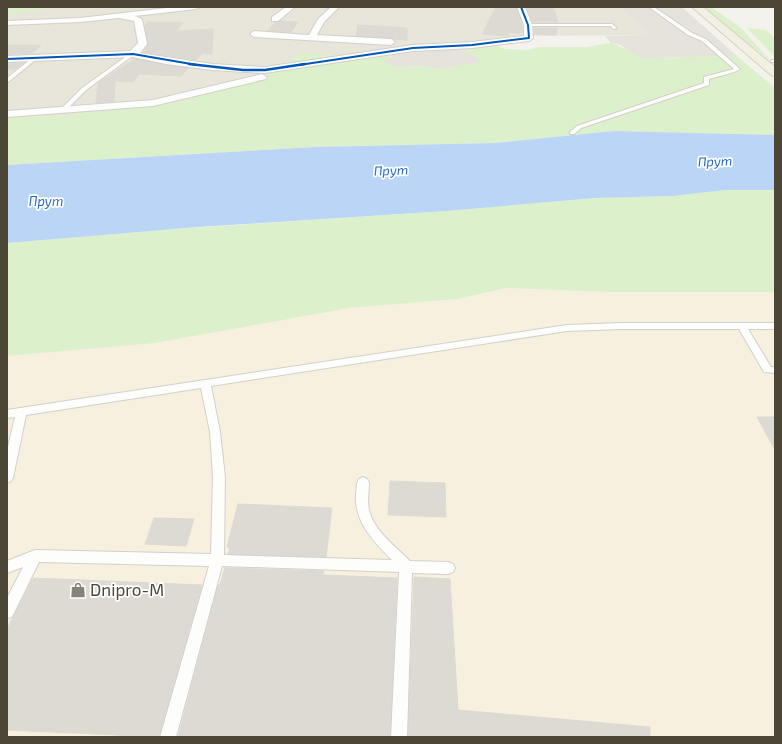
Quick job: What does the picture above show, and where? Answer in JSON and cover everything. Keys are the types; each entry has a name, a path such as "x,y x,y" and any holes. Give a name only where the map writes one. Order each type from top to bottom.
{"main road":[{"path":"697,7 775,73"},
{"path":"710,7 774,62"}],"street":[{"path":"7,23 121,16 196,7"},
{"path":"275,20 290,7"},
{"path":"312,37 321,21 335,7"},
{"path":"7,59 38,56 133,54 166,61 243,70 289,66 382,52 438,46 472,45 529,38 528,25 521,7"},
{"path":"121,16 138,19 140,23 143,44 133,54"},
{"path":"254,34 438,46"},
{"path":"7,114 151,103 181,98 265,76 289,66"}],"lane":[{"path":"572,133 579,127 707,84 706,78 737,69 704,40 690,34 651,7"},
{"path":"528,25 612,25 615,28"},
{"path":"62,111 84,89 133,54"},
{"path":"7,81 38,56"},
{"path":"742,326 768,370 775,370"},
{"path":"7,414 567,328 775,326"},
{"path":"168,737 217,560 220,477 215,432 205,384"},
{"path":"7,478 22,412"},
{"path":"363,482 363,511 368,522 374,532 406,566 399,737"},
{"path":"7,612 35,556"},
{"path":"7,567 35,556 217,560 448,568"}],"shaded area":[{"path":"60,7 619,7 650,35 519,36 463,44 426,44 344,55 300,54 283,65 257,69 261,78 175,103 66,115 7,118 7,14"},
{"path":"619,7 682,7 737,56 645,58 633,56 621,45 611,43 605,36 650,35"},
{"path":"460,47 484,62 437,69 423,66 395,67 382,60 392,57 384,53"},
{"path":"506,288 609,292 775,292 775,737 7,737 7,356 155,343 349,308 457,299"}],"green space":[{"path":"7,7 60,7 7,14"},
{"path":"701,7 711,7 741,28 770,60"},
{"path":"747,28 766,30 775,38 775,57"},
{"path":"611,43 645,58 737,56 775,88 775,135 614,131 496,143 316,147 7,165 7,118 66,115 175,103 261,78 257,69 283,65 300,53 344,55 426,44 490,44 505,49 528,50 539,47 587,47","holes":["460,47 483,62 437,69 423,66 395,67 383,60 392,58 385,53"]},
{"path":"725,190 775,190 775,292 609,292 506,288 457,299 349,308 155,343 7,356 7,243 149,231 446,211 595,198 673,196"}],"water":[{"name":"Прут","path":"614,131 775,135 775,190 725,190 673,196 595,198 446,211 198,227 7,243 7,165 316,147 496,143"}],"building":[{"path":"496,7 516,7 522,25 522,33 508,33 509,36 482,34"},
{"path":"527,7 554,9 558,22 533,22"},
{"path":"147,22 183,23 176,31 213,29 212,54 202,53 196,60 143,52 148,44 145,26"},
{"path":"275,22 298,22 291,32 268,31"},
{"path":"358,25 407,28 407,40 356,36"},
{"path":"534,28 557,28 556,35 534,34"},
{"path":"7,45 41,45 33,53 7,54"},
{"path":"135,59 188,68 181,76 139,74 133,82 115,81 114,101 96,103 98,83"},
{"path":"24,63 15,69 7,69 7,64"},
{"path":"757,417 775,417 775,450"},
{"path":"390,481 445,483 446,517 388,515"},
{"path":"238,504 332,508 326,557 228,554 230,548 227,547"},
{"path":"154,518 194,519 186,546 145,544"},
{"path":"225,568 324,571 323,575 397,578 390,737 178,737 218,585 220,585"},
{"path":"414,577 450,579 458,710 650,727 650,737 408,737"},
{"path":"33,578 202,585 159,737 7,730 7,629"}],"cycle path":[{"path":"7,59 133,54 166,61 212,67 243,70 265,70 413,48 472,45 529,38 528,25 521,7"}],"place":[{"name":"Dnipro-M","path":"78,590"}]}
